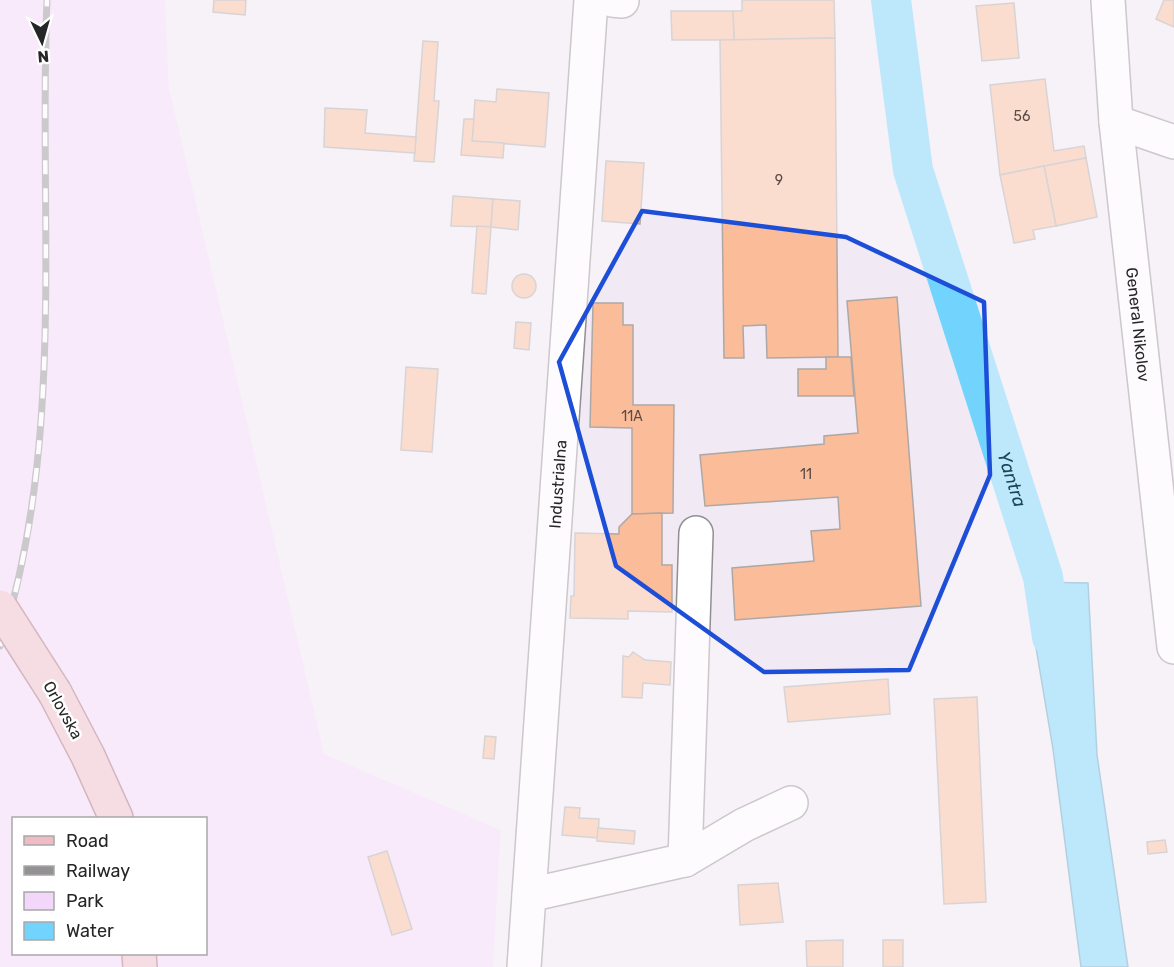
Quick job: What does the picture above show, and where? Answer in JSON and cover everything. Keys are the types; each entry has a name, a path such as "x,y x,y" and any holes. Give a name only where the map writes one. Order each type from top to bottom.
{"main road":[{"name":"Orlovska","path":"0,607 55,693 88,756 115,817"}],"street":[{"name":"Industrialna","path":"524,967 608,0"},
{"name":"General Nikolov","path":"1108,0 1116,122 1174,647"},
{"path":"1116,122 1174,142"},
{"path":"685,860 696,533"},
{"path":"529,895 685,860 744,825 791,803"}],"highlighted area":[{"path":"642,211 846,237 984,302 990,475 909,670 764,672 616,566 559,362"}],"shaded area":[{"path":"165,0 1174,0 1174,967 493,967 501,830 324,754 268,529 169,88"}],"green space":[{"path":"0,0 165,0 169,88 324,754 501,830 493,967 0,967"}],"water":[{"path":"1025,582 1088,583 1097,755 1128,967 1081,967 1053,749"}],"building":[{"path":"214,0 246,0 245,15 213,12"},
{"path":"742,0 834,0 835,38 734,40 733,11 742,11"},
{"path":"1164,0 1174,0 1174,27 1156,19"},
{"path":"1014,3 1019,58 982,61 976,6"},
{"path":"671,11 733,11 734,40 672,40"},
{"path":"835,38 838,357 767,358 766,325 743,326 744,358 724,358 720,40"},
{"path":"423,41 438,42 434,101 439,101 434,162 414,161"},
{"path":"1045,79 1054,151 1084,146 1086,158 1000,175 990,85"},
{"path":"497,89 549,93 545,147 472,141 475,100 496,102"},
{"path":"325,108 367,110 365,133 416,137 415,153 324,147"},
{"path":"464,119 474,119 472,141 504,143 503,158 461,155"},
{"path":"1086,158 1097,217 1056,226 1044,166"},
{"path":"606,161 644,163 640,224 602,221"},
{"path":"1044,166 1056,226 1033,230 1035,239 1014,243 1000,175"},
{"path":"453,196 493,199 491,227 451,226"},
{"path":"493,199 520,201 518,230 491,227"},
{"path":"477,226 491,227 486,294 472,293"},
{"path":"524,274 532,278 536,286 532,294 524,298 516,294 512,286 516,278"},
{"path":"897,297 921,606 735,620 732,568 814,561 811,531 840,529 838,497 705,506 700,455 824,444 824,436 858,433 847,301"},
{"path":"593,303 623,303 623,325 633,325 633,405 674,405 673,513 632,514 632,428 590,427"},
{"path":"516,322 531,323 529,350 514,348"},
{"path":"826,357 851,357 854,396 798,396 798,369 826,369"},
{"path":"406,367 438,369 432,452 401,450"},
{"path":"662,513 662,565 672,565 672,612 628,611 628,619 570,618 571,596 574,596 575,533 619,534 619,527 632,514"},
{"path":"633,652 645,660 671,662 670,685 643,683 642,698 622,697 623,656 629,657"},
{"path":"888,679 890,714 788,722 784,687"},
{"path":"977,697 986,902 944,904 934,699"},
{"path":"485,736 496,737 494,759 483,758"},
{"path":"565,807 580,808 579,818 599,819 598,838 562,835"},
{"path":"598,828 635,831 634,844 597,841"},
{"path":"1165,840 1167,852 1148,854 1147,842"},
{"path":"387,851 412,929 392,935 368,857"},
{"path":"778,883 783,922 740,925 738,885"},
{"path":"843,940 843,967 807,967 806,941"},
{"path":"883,940 903,940 903,967 883,967"}],"waterway":[{"name":"Yantra","path":"891,0 913,170 1043,577 1052,637"}],"railway":[{"path":"0,646 21,568 34,488 42,407 45,326 47,0"}]}
